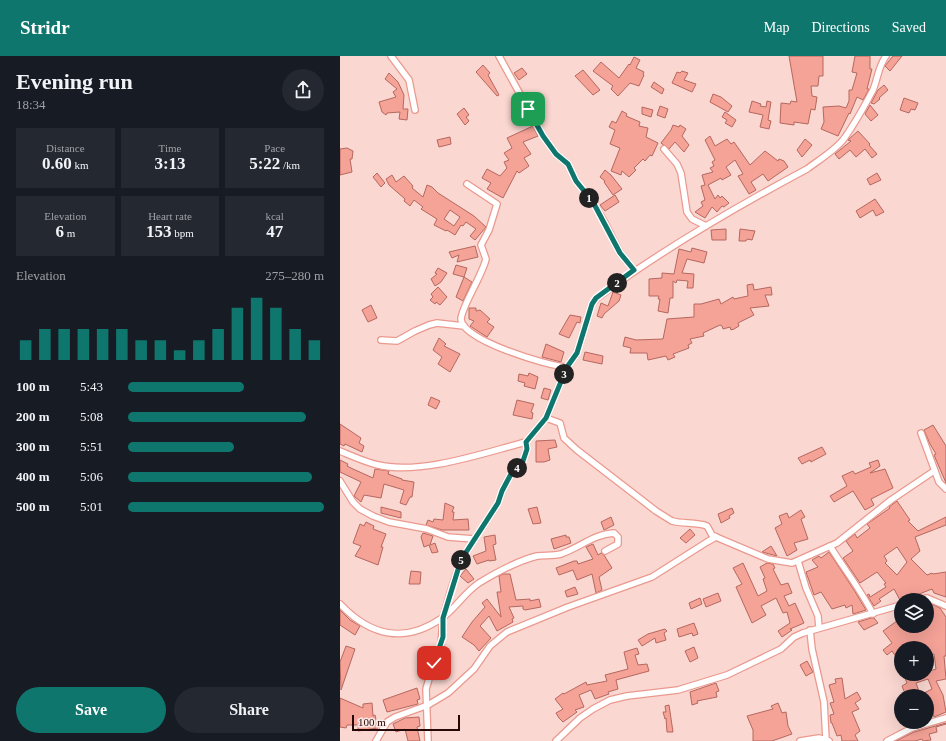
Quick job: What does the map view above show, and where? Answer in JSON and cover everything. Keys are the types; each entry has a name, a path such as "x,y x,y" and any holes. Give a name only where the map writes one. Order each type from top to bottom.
{"street":[{"path":"391,56 409,80 415,110"},
{"path":"500,56 543,136 556,154 568,164 576,181 599,213 620,253 634,270"},
{"path":"340,451 378,465 412,468 446,462 526,442 546,418 567,367 577,353 589,312 596,298 634,270 706,226 807,168 842,141 874,88 878,71 886,56"},
{"path":"664,149 677,164 681,174 687,212 692,219 706,226"},
{"path":"467,184 497,204 489,230 481,245 486,259 479,280 463,312 461,320 464,326 469,332 496,346 554,366 567,367"},
{"path":"381,340 397,341 415,331 437,323 464,326"},
{"path":"546,418 560,423 564,438 581,454 656,511 672,521 707,526 712,535 716,537 768,559 787,564 798,561 838,543 891,500 934,471"},
{"path":"921,433 934,471 940,484 946,489"},
{"path":"428,741 428,705 426,689 441,645 443,618 461,560 474,539 483,529 498,503 502,491 511,474 523,461 527,449 526,442"},
{"path":"340,481 353,502 360,509 373,516 389,522 427,529 448,537 474,539"},
{"path":"340,604 350,615 370,627 403,635 423,629 443,618 466,592 502,569 535,557 561,553 585,542 614,533 618,537 618,544 605,551"},
{"path":"376,741 387,722 395,717 428,705 448,693 474,669 490,646 506,632 574,605 652,577 716,537"},
{"path":"830,546 873,614"},
{"path":"798,561 806,588 818,616 819,628"},
{"path":"934,601 946,606"},
{"path":"556,741 580,718 610,700 627,696 678,690 727,675 781,649 794,637 810,630 894,607"},
{"path":"800,741 819,738 828,740 824,702 812,649 810,630"},
{"path":"886,741 912,728 946,718"}],"building":[{"path":"789,56 823,56 823,76 819,76 818,86 811,86 812,96 817,97 815,110 811,109 808,124 794,122 794,125 780,123 781,103 790,104 791,101 797,102"},
{"path":"855,56 870,56 870,69 872,69 867,89 869,89 863,100 857,97 838,136 821,129 824,122 823,107 839,106 846,108 849,101 849,90 852,90 857,73 852,72"},
{"path":"893,56 902,56 890,71 885,66"},
{"path":"634,57 640,60 636,68 644,72 644,75 639,86 630,83 618,96 611,89 613,86 593,71 601,62 619,78 629,64 630,65"},
{"path":"483,65 490,73 488,75 499,95 497,96 476,72"},
{"path":"522,68 527,74 519,80 514,73"},
{"path":"583,70 600,90 593,95 575,76"},
{"path":"682,71 688,73 684,80 696,84 692,92 672,83 677,72 680,73"},
{"path":"389,73 398,82 404,95 403,109 408,109 407,120 399,119 400,112 387,113 386,115 382,112 379,102 396,97 393,92 397,89 385,79"},
{"path":"654,82 664,89 662,94 651,87"},
{"path":"884,85 888,90 874,104 871,103 878,90"},
{"path":"713,94 721,97 732,106 728,112 710,102"},
{"path":"904,98 918,103 915,110 911,109 909,113 900,110"},
{"path":"752,101 761,104 760,106 766,107 767,101 771,102 768,120 771,121 769,129 760,127 763,115 749,112"},
{"path":"870,105 878,115 871,121 865,114"},
{"path":"660,106 668,109 665,118 657,115"},
{"path":"642,107 653,110 651,117 642,114"},
{"path":"464,108 469,115 466,117 469,121 465,125 457,114"},
{"path":"622,111 627,114 626,116 640,122 639,126 648,128 646,137 658,143 652,156 650,155 645,161 643,159 634,168 636,170 629,177 622,171 621,175 611,171 620,148 610,144 615,130 609,127 612,121 616,123"},
{"path":"725,112 736,120 732,127 725,123 727,120 722,117"},
{"path":"673,125 679,127 680,125 686,129 682,136 689,145 684,152 675,142 669,149 661,143"},
{"path":"533,126 538,136 523,142 531,154 524,158 529,166 519,173 517,171 503,198 487,189 491,183 482,178 487,169 500,176 507,168 504,162 509,160 504,153 512,148 507,138"},
{"path":"858,131 877,154 872,158 865,149 856,157 850,150 839,159 835,154 851,141 848,140"},
{"path":"710,136 715,146 727,139 731,144 734,142 750,165 765,151 778,161 779,159 784,161 788,167 768,181 763,174 751,182 756,190 749,194 738,176 743,174 735,160 726,167 731,175 722,180 721,178 708,185 715,199 718,195 720,198 722,196 729,203 724,207 722,206 717,212 712,207 705,218 695,212 703,206 701,202 705,200 701,186 705,185 702,175 713,172 710,168 714,166 712,162 715,160 705,140"},
{"path":"450,137 451,144 439,147 437,140"},
{"path":"805,139 812,145 802,157 797,150"},
{"path":"347,148 353,151 352,159 350,159 352,172 340,175 340,149"},
{"path":"605,170 622,189 613,195 604,182 605,181 600,177"},
{"path":"377,173 385,183 381,187 373,177"},
{"path":"877,173 881,180 870,185 867,179"},
{"path":"392,175 396,182 404,176 413,186 412,188 423,197 427,185 432,187 438,193 474,216 486,227 475,240 470,236 476,229 466,222 463,226 461,225 455,235 447,230 446,231 434,225 437,219 421,209 423,207 414,200 410,206 404,201 405,199 389,185 386,179","holes":["450,210 460,217 454,226 444,219"]},
{"path":"615,195 619,202 605,211 600,205"},
{"path":"875,199 884,212 876,216 873,210 860,218 856,211"},
{"path":"726,229 726,240 712,240 711,230"},
{"path":"740,229 755,231 752,240 747,239 746,241 739,241"},
{"path":"475,246 478,257 457,262 459,255 452,258 449,252"},
{"path":"692,248 707,252 704,263 687,259 682,273 694,274 693,288 687,288 688,281 677,280 676,283 673,281 673,298 670,298 668,313 658,311 660,299 658,299 659,296 649,296 649,279 662,278 662,273 674,274 679,249 691,252"},
{"path":"456,265 467,268 464,277 453,274"},
{"path":"438,268 447,273 441,282 435,286 431,279 437,274 435,273"},
{"path":"464,277 472,282 463,301 456,297"},
{"path":"753,284 754,290 771,287 772,295 765,295 769,306 750,308 754,315 738,323 739,326 734,329 731,330 730,327 723,329 720,325 703,333 704,336 690,339 692,343 688,345 689,348 673,354 675,357 668,360 666,356 648,360 647,353 630,353 631,348 623,346 625,337 636,340 663,339 667,319 694,317 694,304 701,304 719,299 721,304 733,297 734,299 748,296 747,285"},
{"path":"438,287 447,297 440,305 436,302 435,304 430,300 433,297 431,294"},
{"path":"613,292 621,295 619,301 604,314 602,318 597,316 601,303 608,306"},
{"path":"371,305 377,318 368,322 362,310"},
{"path":"469,308 476,308 476,311 480,310 490,319 487,322 494,327 487,337 470,326 474,321 469,319"},
{"path":"570,315 581,317 580,323 577,322 569,338 559,334"},
{"path":"439,338 446,344 444,346 460,354 450,372 438,364 442,357 433,350"},
{"path":"546,344 564,352 561,362 542,357"},
{"path":"585,352 603,356 602,364 583,360"},
{"path":"529,373 538,377 535,389 524,386 525,383 518,381 519,374 528,376"},
{"path":"544,388 551,390 548,400 541,398"},
{"path":"431,397 440,401 436,409 428,405"},
{"path":"517,400 534,404 531,412 533,413 532,419 513,415"},
{"path":"340,424 361,438 359,443 364,446 362,452 345,444 344,446 340,444"},
{"path":"933,425 946,446 946,483 934,455 936,454 924,430"},
{"path":"555,440 557,447 548,449 550,460 536,462 536,441"},
{"path":"822,447 826,454 811,462 810,460 802,464 798,458"},
{"path":"340,460 348,464 347,466 373,478 375,469 389,471 388,474 402,480 414,482 412,497 410,497 406,505 400,503 404,490 384,484 381,498 364,495 361,502 354,496 361,482 340,472"},
{"path":"878,460 880,466 870,473 885,469 893,488 871,499 874,505 865,510 853,491 834,502 830,496 847,486 842,476 853,471 855,474 871,467 869,463"},
{"path":"897,501 910,520 908,521 918,531 946,517 946,525 915,537 920,551 911,559 927,575 946,572 946,597 934,593 932,589 922,593 896,593 894,589 879,599 881,601 874,606 867,595 869,594 870,597 886,587 884,584 886,583 877,572 860,583 843,558 853,551 846,541 855,534 857,538 870,528 867,524 890,508 889,507","holes":["897,547 907,562 897,575 885,563 887,561 884,556"]},
{"path":"445,503 454,507 452,512 454,512 453,520 468,519 469,530 442,530 426,525 428,520 433,522 434,519 443,520"},
{"path":"381,507 401,512 401,518 381,513"},
{"path":"537,507 541,523 533,524 528,509"},
{"path":"732,508 734,513 729,516 730,518 721,523 718,514"},
{"path":"801,510 805,517 801,519 808,539 794,543 797,550 787,556 775,528 782,524 779,516 787,513 789,518"},
{"path":"611,517 614,525 604,530 601,522"},
{"path":"366,522 374,526 373,529 386,534 381,547 383,547 378,565 355,556 361,546 353,543 360,524 364,526"},
{"path":"690,529 695,535 686,543 680,538"},
{"path":"423,533 433,536 430,545 435,543 438,552 432,553 429,545 424,547 421,537"},
{"path":"495,535 496,544 493,545 496,560 489,560 477,564 473,556 486,551 484,537"},
{"path":"566,535 566,537 569,537 571,543 554,549 551,539"},
{"path":"593,544 598,555 601,553 604,555 612,568 599,577 602,590 596,593 592,574 577,580 573,570 559,575 556,568 574,561 577,561 578,564 593,559 586,547"},
{"path":"771,546 777,556 762,552"},
{"path":"829,552 866,610 853,614 852,605 846,608 845,605 832,609 821,592 814,595 806,572 818,567 812,560 819,556 821,558"},
{"path":"743,563 758,596 767,591 763,579 765,578 760,567 767,563 773,564 775,568 773,569 781,585 788,583 792,593 784,596 789,606 795,603 804,623 790,629 792,630 782,637 778,631 790,623 787,612 783,613 776,598 761,606 766,615 752,623 736,587 742,584 733,568"},
{"path":"466,569 474,579 468,583 460,576"},
{"path":"411,571 421,572 420,584 409,584"},
{"path":"503,574 510,574 516,600 530,599 530,601 539,599 541,607 525,610 523,609 523,606 509,607 514,618 512,619 513,622 497,631 489,616 480,626 491,638 479,651 474,645 462,637 485,607 482,603 487,599 501,617 497,592 501,592 499,576"},
{"path":"575,587 578,594 567,597 565,591"},
{"path":"718,593 721,601 706,607 703,599"},
{"path":"700,598 702,604 691,609 689,603"},
{"path":"934,605 940,608 946,617 946,656 944,656 946,679 936,681 943,695 946,712 934,717 934,689 932,689 929,681 934,681 934,670 936,669 934,641 894,641 894,654 892,651 887,655 883,650 892,643 883,631 894,623 894,633 934,633"},
{"path":"340,610 350,620 360,626 355,635 340,625"},
{"path":"874,618 878,623 864,630 858,622"},
{"path":"694,623 698,634 693,636 692,633 679,637 677,629"},
{"path":"665,629 667,631 664,633 666,640 656,643 655,638 642,646 638,640 648,634"},
{"path":"346,646 355,649 341,690 340,662"},
{"path":"694,647 698,658 690,662 685,651"},
{"path":"637,648 639,654 635,655 638,665 647,664 649,671 616,680 618,689 608,692 609,694 595,699 591,690 579,695 584,707 575,710 577,712 563,722 559,718 556,713 563,709 555,699 563,693 564,694 586,682 587,685 607,681 605,675 628,669 624,652"},
{"path":"807,661 813,672 806,676 800,665"},
{"path":"842,678 845,699 857,692 861,699 855,703 859,709 852,712 860,731 855,735 858,741 842,741 841,735 837,736 831,723 830,715 834,714 830,703 834,702 829,685 836,683 835,679"},
{"path":"906,681 922,681 916,683 918,689 903,689 902,686 907,683"},
{"path":"716,683 719,691 716,692 717,697 697,701 698,703 692,705 690,692"},
{"path":"417,688 420,699 417,700 418,704 387,712 383,700"},
{"path":"340,698 363,708 363,704 372,703 373,716 375,715 378,728 358,731 358,725 347,725 346,728 340,727"},
{"path":"778,703 782,713 786,712 788,726 792,734 772,741 753,741 753,730 747,716 773,709 771,706"},
{"path":"669,705 673,732 667,732 666,718 665,719 663,712 666,712 665,706"},
{"path":"419,717 420,726 417,727 420,741 408,741 405,729 396,732 393,724 405,718"},
{"path":"946,723 936,727 937,732 929,734 931,740 923,741 922,739 915,741 896,741 914,732 925,729 934,729 934,726"}],"route":[{"path":"434,663 439,653 443,637 443,618 450,593 466,550 483,529 498,503 502,491 511,474 523,461 527,449 526,442 546,418 567,367 577,353 592,304 596,298 634,270 620,253 614,239 593,202 576,181 568,164 556,154 543,136 528,109"}]}
